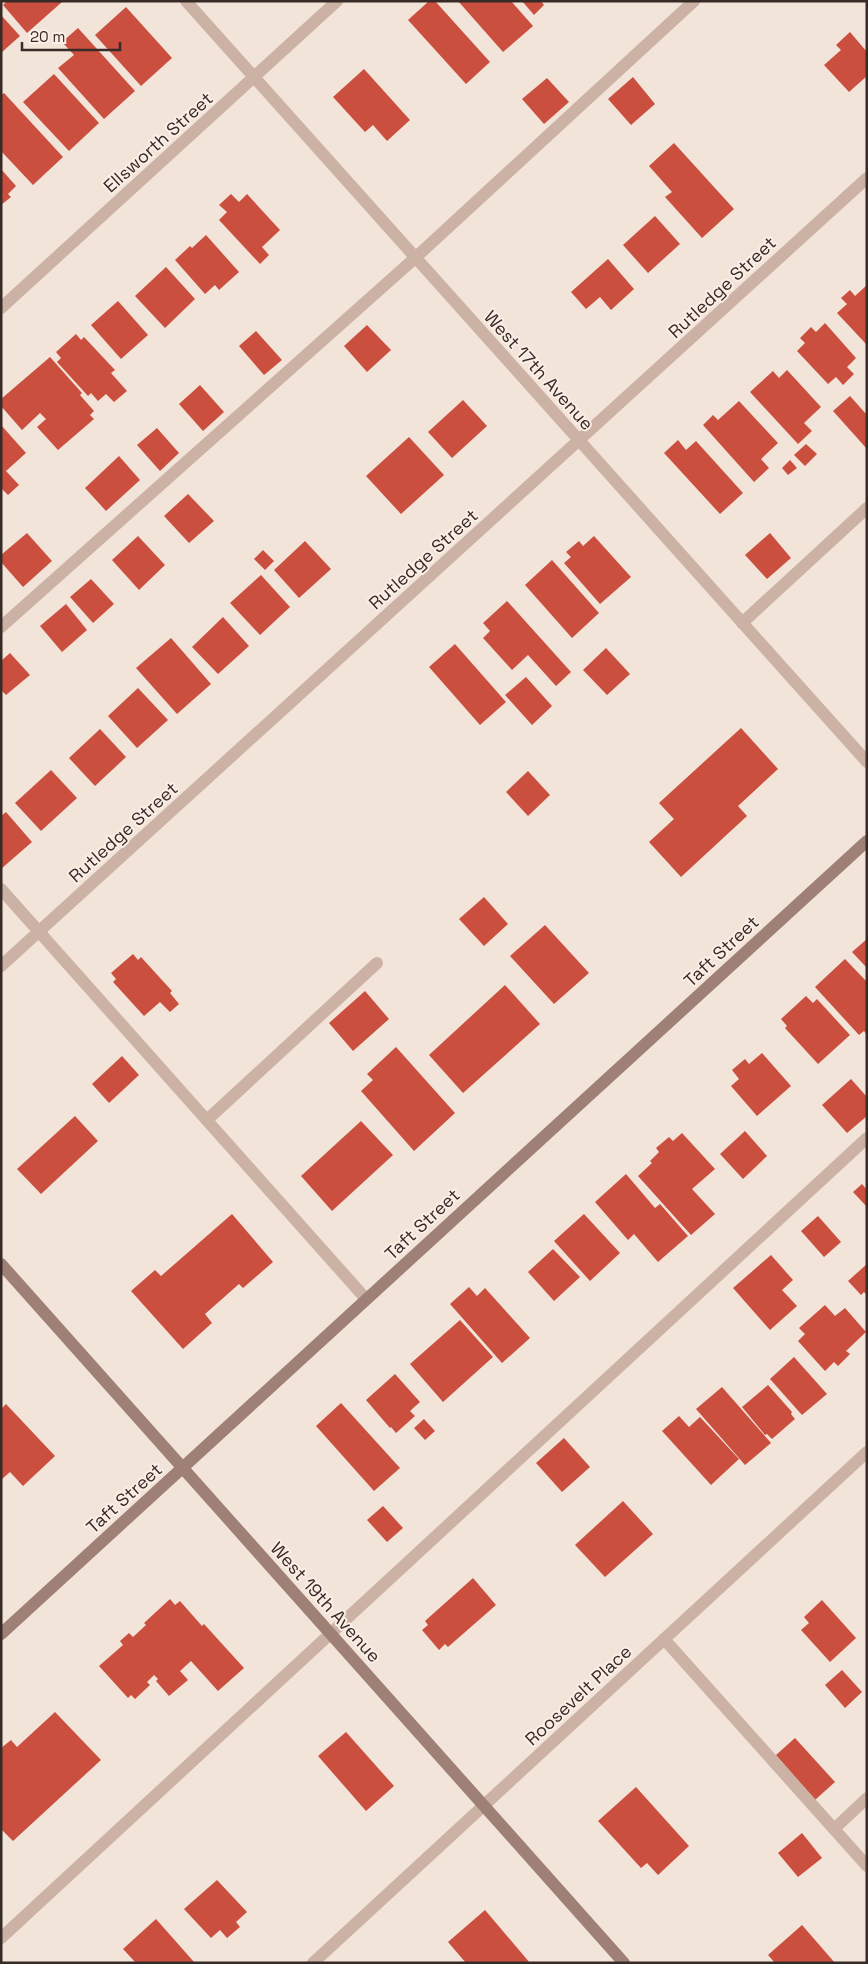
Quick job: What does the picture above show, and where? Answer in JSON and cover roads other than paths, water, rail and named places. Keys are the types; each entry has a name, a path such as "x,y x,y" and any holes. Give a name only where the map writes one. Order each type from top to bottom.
{"street":[{"name":"West 17th Avenue","path":"186,1 867,762"},
{"name":"Ellsworth Street","path":"1,308 337,1"},
{"path":"1,627 415,258 694,1"},
{"name":"Rutledge Street","path":"1,966 867,178"},
{"path":"742,622 867,508"},
{"name":"Taft Street","path":"1,1634 867,841"},
{"path":"1,889 366,1300"},
{"path":"207,1120 377,963"},
{"path":"1,1938 867,1138"},
{"name":"West 19th Avenue","path":"1,1264 624,1963"},
{"name":"Roosevelt Place","path":"313,1963 867,1452"},
{"path":"664,1639 867,1866"},
{"path":"834,1829 867,1798"}]}
